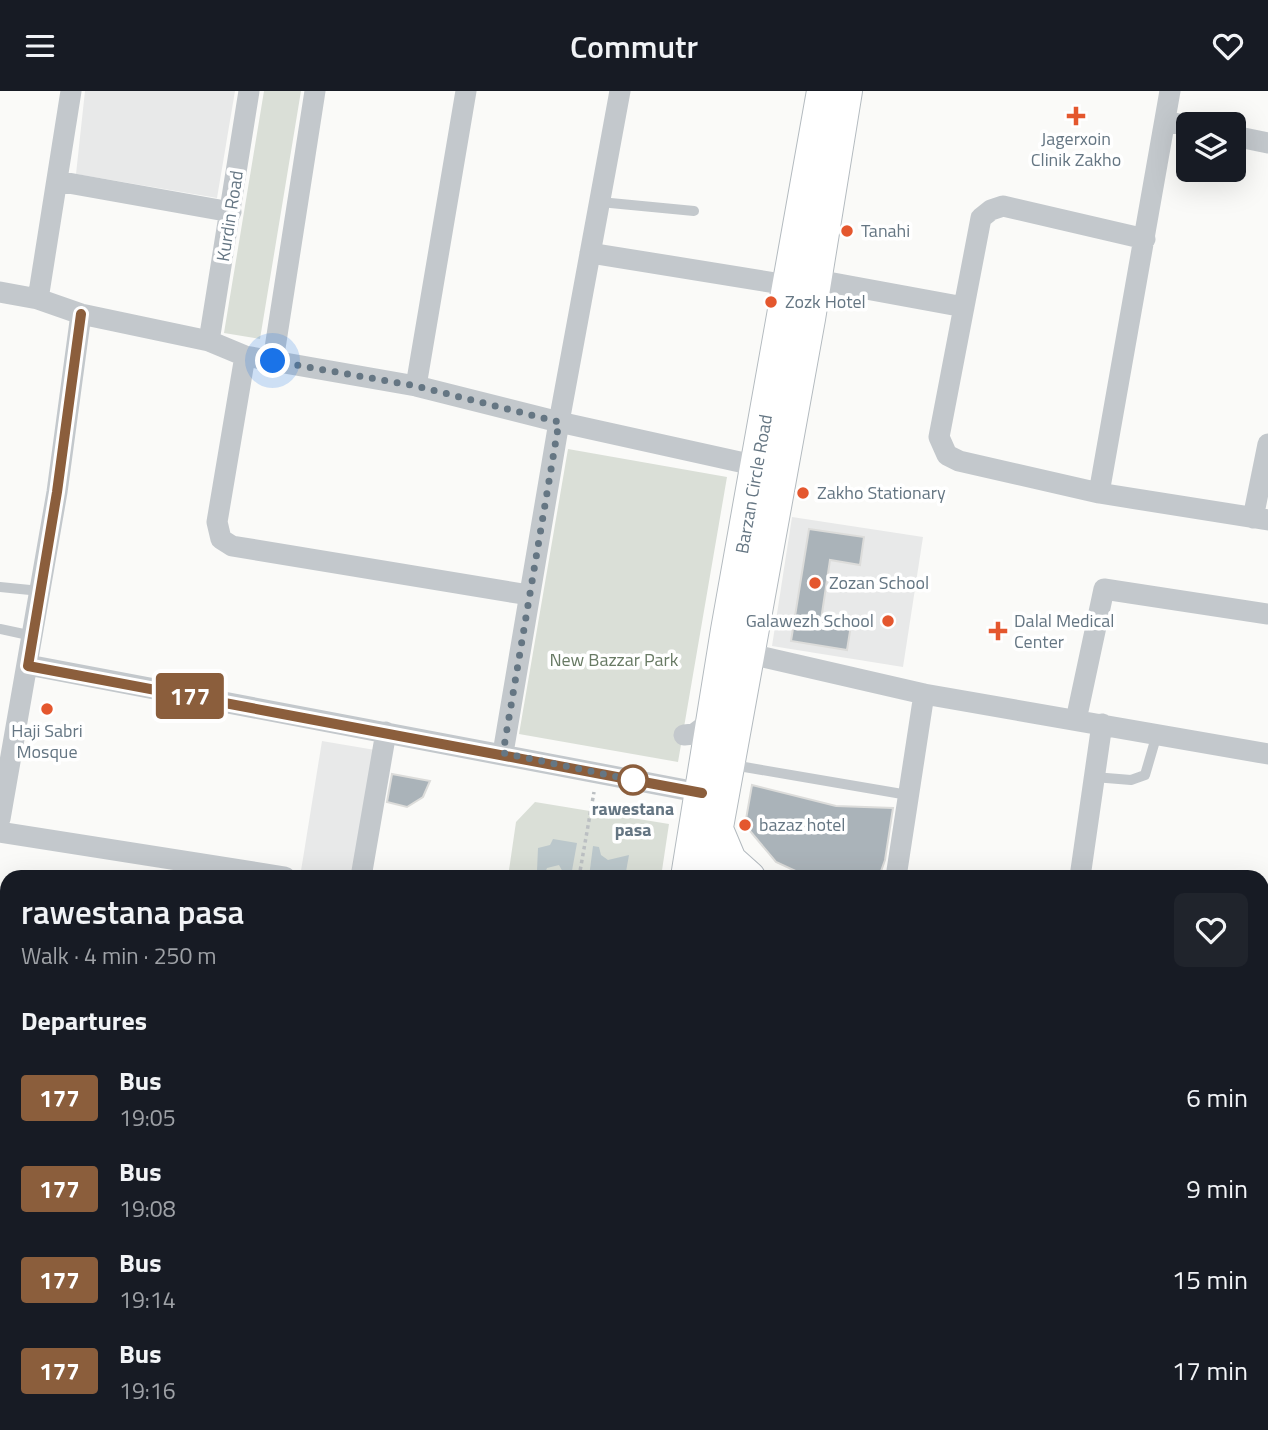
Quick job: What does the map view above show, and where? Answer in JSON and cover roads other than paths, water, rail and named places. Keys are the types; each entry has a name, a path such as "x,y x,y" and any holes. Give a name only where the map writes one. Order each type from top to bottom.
{"main road":[{"name":"Barzan Circle Road","path":"710,870 750,654 802,283 822,91"},
{"path":"802,283 847,91"},
{"name":"Barzan Circle Road","path":"687,870 758,465 802,283"},
{"path":"718,829 731,860 742,870"}],"street":[{"path":"38,299 71,91"},
{"name":"Kurdin Road","path":"209,341 249,91"},
{"path":"273,361 315,91"},
{"path":"416,386 466,91"},
{"path":"503,753 559,422 620,91"},
{"path":"1099,493 1170,91"},
{"path":"1165,121 1176,123"},
{"path":"1246,138 1268,143"},
{"path":"57,181 231,212"},
{"path":"1145,239 1003,206 990,210 981,218 939,437 947,455 959,461 1099,493 1261,519 1268,444"},
{"path":"590,253 964,307"},
{"path":"0,292 38,299 81,314 209,341 244,356 416,386 559,422 758,465"},
{"path":"0,819 10,711 28,666 81,314"},
{"path":"244,356 217,522 221,538 232,546 529,595"},
{"path":"1076,719 1104,589 1268,614"},
{"path":"750,654 924,694 1268,754"},
{"path":"28,666 503,753 702,793"},
{"path":"897,870 924,694"},
{"path":"684,735 694,734 713,720"},
{"path":"1081,870 1102,724"},
{"path":"362,870 386,732"},
{"path":"0,832 241,870"}],"lane":[{"path":"600,202 694,211"},
{"path":"0,587 40,591"},
{"path":"0,629 33,636"},
{"path":"1094,777 1131,780 1145,775 1157,734"},
{"path":"730,764 908,795"}],"place":[{"name":"Jagerxoin Clinik Zakho","path":"1076,116"},
{"name":"Tanahi","path":"847,231"},
{"name":"Zozk Hotel","path":"771,302"},
{"name":"Zakho Stationary","path":"803,493"},
{"name":"Zozan School","path":"815,583"},
{"name":"Galawezh School","path":"888,621"},
{"name":"Dalal Medical Center","path":"998,631"},
{"name":"Haji Sabri Mosque","path":"47,709"},
{"name":"rawestana pasa","path":"633,780"},
{"name":"bazaz hotel","path":"745,825"}],"park label":[{"name":"New Bazzar Park","path":"614,660"}]}
